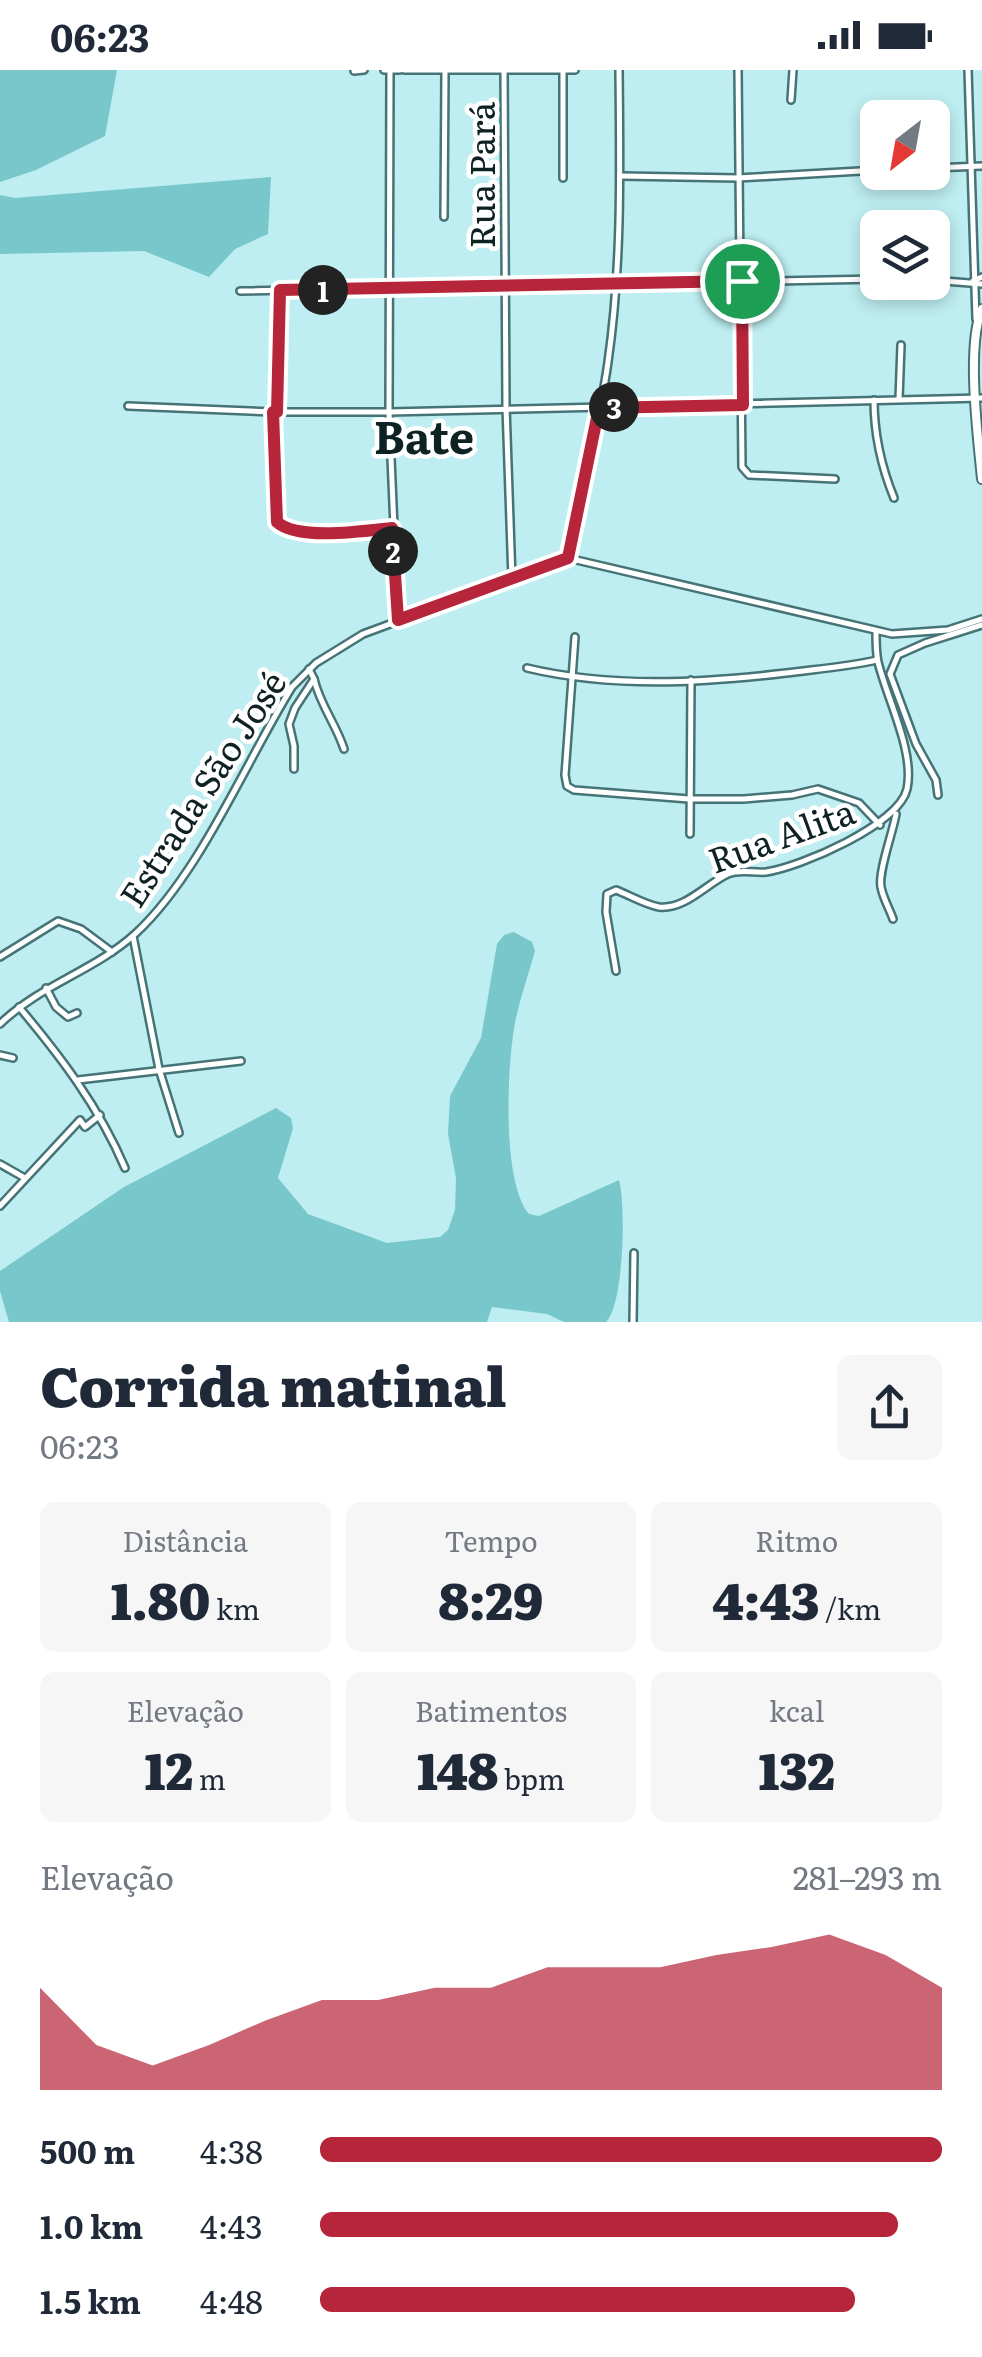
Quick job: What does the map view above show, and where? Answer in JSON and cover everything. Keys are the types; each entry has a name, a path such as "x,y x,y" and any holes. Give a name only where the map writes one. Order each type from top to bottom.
{"main road":[{"path":"982,309 976,322 982,479"}],"street":[{"path":"354,72 364,70"},
{"path":"398,620 389,412 388,70 575,70"},
{"name":"Rua Pará","path":"504,70 506,407 512,579"},
{"path":"619,70 616,285 599,408 568,558 876,632 948,630 982,622"},
{"path":"738,70 742,467 749,475 834,479"},
{"path":"790,100 793,70"},
{"path":"968,70 976,322"},
{"path":"444,217 445,71"},
{"path":"563,71 564,178"},
{"path":"950,167 982,166"},
{"path":"620,176 738,178 860,171"},
{"path":"240,291 860,279"},
{"path":"950,280 982,280"},
{"path":"280,290 275,412 277,522 288,530 305,532 392,528"},
{"path":"899,399 901,345"},
{"path":"128,406 389,412 979,398"},
{"path":"874,400 874,429 881,465 894,498"},
{"name":"Estrada São José","path":"0,1024 46,988 112,952 157,910 188,867 284,700 309,670 347,643 398,620 568,558"},
{"path":"938,795 936,780 916,744 890,674 898,655 982,622"},
{"name":"Rua Alita","path":"616,970 607,894 616,890 660,907 672,906 731,872 784,868 880,825 896,811 906,791 908,773 878,660 876,632"},
{"path":"575,638 565,782 582,792 689,799 744,799 830,790 859,803 880,825"},
{"path":"527,668 571,679 750,679 878,660"},
{"path":"309,670 344,749"},
{"path":"294,770 289,724 314,679"},
{"path":"690,834 691,680"},
{"path":"894,918 880,886 880,876 894,834 896,811"},
{"path":"0,957 58,921 81,929 112,952"},
{"path":"133,936 159,1069 179,1133"},
{"path":"46,988 56,1007 68,1017 77,1013"},
{"path":"19,1007 78,1080 100,1114 125,1168"},
{"path":"0,1055 13,1058"},
{"path":"78,1080 240,1062"},
{"path":"0,1206 80,1120 85,1127 100,1114"},
{"path":"0,1164 24,1177"},
{"path":"633,1322 634,1253"}],"shaded area":[{"path":"0,70 117,70 105,136 36,170 0,182"},
{"path":"271,177 268,234 235,249 209,277 144,251 0,254 0,195 15,198"},
{"path":"514,932 532,942 535,951 516,1018 510,1062 510,1149 514,1175 529,1214 539,1216 619,1180 623,1231 620,1276 606,1322 564,1322 547,1314 492,1307 487,1322 9,1322 0,1291 0,1271 124,1187 276,1108 291,1118 293,1128 278,1178 308,1214 387,1243 440,1237 448,1230 455,1210 456,1178 448,1134 450,1096 481,1038 497,944 504,935"}],"district":[{"name":"Bate","path":"424,434"}],"route":[{"path":"742,281 743,405 599,408 568,558 398,620 392,528 305,532 288,530 277,522 273,412 277,412 280,290 742,281"}]}
